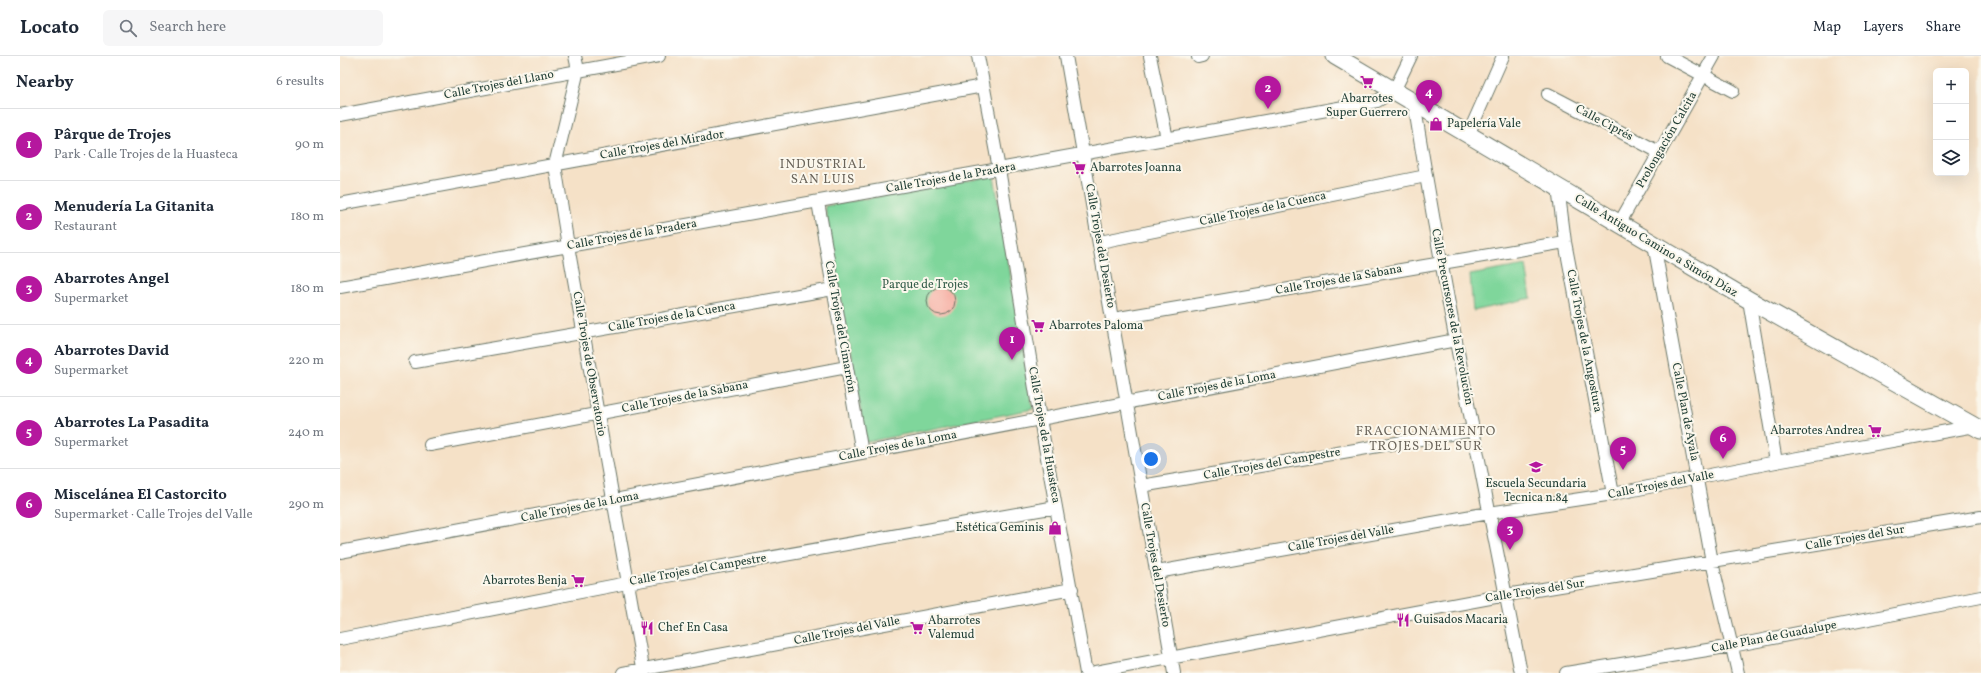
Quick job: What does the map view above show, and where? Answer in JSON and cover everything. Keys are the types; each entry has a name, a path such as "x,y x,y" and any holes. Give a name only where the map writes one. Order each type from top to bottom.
{"main road":[{"name":"Calle Antiguo Camino a Simón Díaz","path":"1335,56 1749,300 1978,428"}],"street":[{"name":"Calle Trojes de Observatorio","path":"576,56 578,70 555,165 643,671"},
{"name":"Calle Trojes del Llano","path":"340,115 659,56"},
{"name":"Calle Trojes de la Huasteca","path":"978,56 999,169 1040,419 1086,673"},
{"name":"Calle Trojes del Desierto","path":"1066,56 1100,242 1126,403 1174,673"},
{"path":"1150,56 1167,139"},
{"path":"1394,91 1411,56"},
{"path":"1468,135 1503,56"},
{"path":"1667,56 1704,74 1733,91"},
{"name":"Prolongación Calcita","path":"1619,224 1714,56"},
{"name":"Calle Trojes del Mirador","path":"340,204 983,86"},
{"name":"Calle Trojes de la Pradera","path":"340,287 1377,101 1394,91"},
{"name":"Calle Ciprés","path":"1548,94 1659,152"},
{"name":"Calle Precursores de la Revolución","path":"1414,102 1456,340 1521,673"},
{"name":"Calle Trojes de la Cuenca","path":"1100,242 1426,176"},
{"name":"Calle Trojes de la Angostura","path":"1558,187 1565,242 1613,494"},
{"name":"Calle Trojes del Cimarrón","path":"818,202 862,453"},
{"name":"Calle Trojes de la Sabana","path":"1113,319 1565,242"},
{"name":"Calle Plan de Ayala","path":"1654,244 1698,478 1712,562 1738,673"},
{"name":"Calle Trojes de la Cuenca","path":"415,362 834,289"},
{"path":"1749,300 1776,462"},
{"name":"Calle Trojes de la Loma","path":"340,552 1456,340"},
{"name":"Calle Trojes de la Sabana","path":"430,445 847,367"},
{"name":"Calle Trojes del Valle","path":"1157,572 1490,513 1613,494 1776,462 1978,428"},
{"name":"Calle Trojes del Campestre","path":"1141,486 1474,430"},
{"name":"Calle Trojes del Campestre","path":"340,639 627,583 1056,507"},
{"name":"Calle Trojes del Sur","path":"1090,673 1506,595 1981,517"},
{"name":"Calle Trojes del Valle","path":"623,673 643,671 1072,589"},
{"name":"Calle Plan de Guadalupe","path":"1566,673 1732,646 1981,597"}],"green space":[{"name":"Parque de Trojes","path":"994,176 1033,409 866,442 825,206"},
{"path":"1526,265 1531,298 1473,311 1470,275"}],"building":[{"path":"941,287 951,291 955,301 951,311 941,315 931,311 927,301 931,291"}],"place":[{"name":"Abarrotes Super Guerrero","path":"1367,82"},
{"name":"Menudería La Gitanita","path":"1268,109"},
{"name":"Abarrotes David","path":"1429,113"},
{"name":"Papelería Vale","path":"1436,124"},
{"name":"Abarrotes Joanna","path":"1079,168"},
{"name":"Abarrotes Paloma","path":"1038,326"},
{"name":"Pârque de Trojes","path":"1012,360"},
{"name":"Abarrotes Andrea","path":"1875,431"},
{"name":"Miscelánea El Castorcito","path":"1723,459"},
{"name":"Escuela Secundaria Tecnica n.84","path":"1536,467"},
{"name":"Abarrotes La Pasadita","path":"1623,470"},
{"name":"Estética Geminis","path":"1055,528"},
{"name":"Abarrotes Angel","path":"1510,550"},
{"name":"Abarrotes Benja","path":"578,581"},
{"name":"Guisados Macaria","path":"1403,620"},
{"name":"Chef En Casa","path":"647,628"},
{"name":"Abarrotes Valemud","path":"917,628"}],"district":[{"name":"INDUSTRIAL SAN LUIS","path":"823,172"},
{"name":"FRACCIONAMIENTO TROJES DEL SUR","path":"1426,440"}]}
